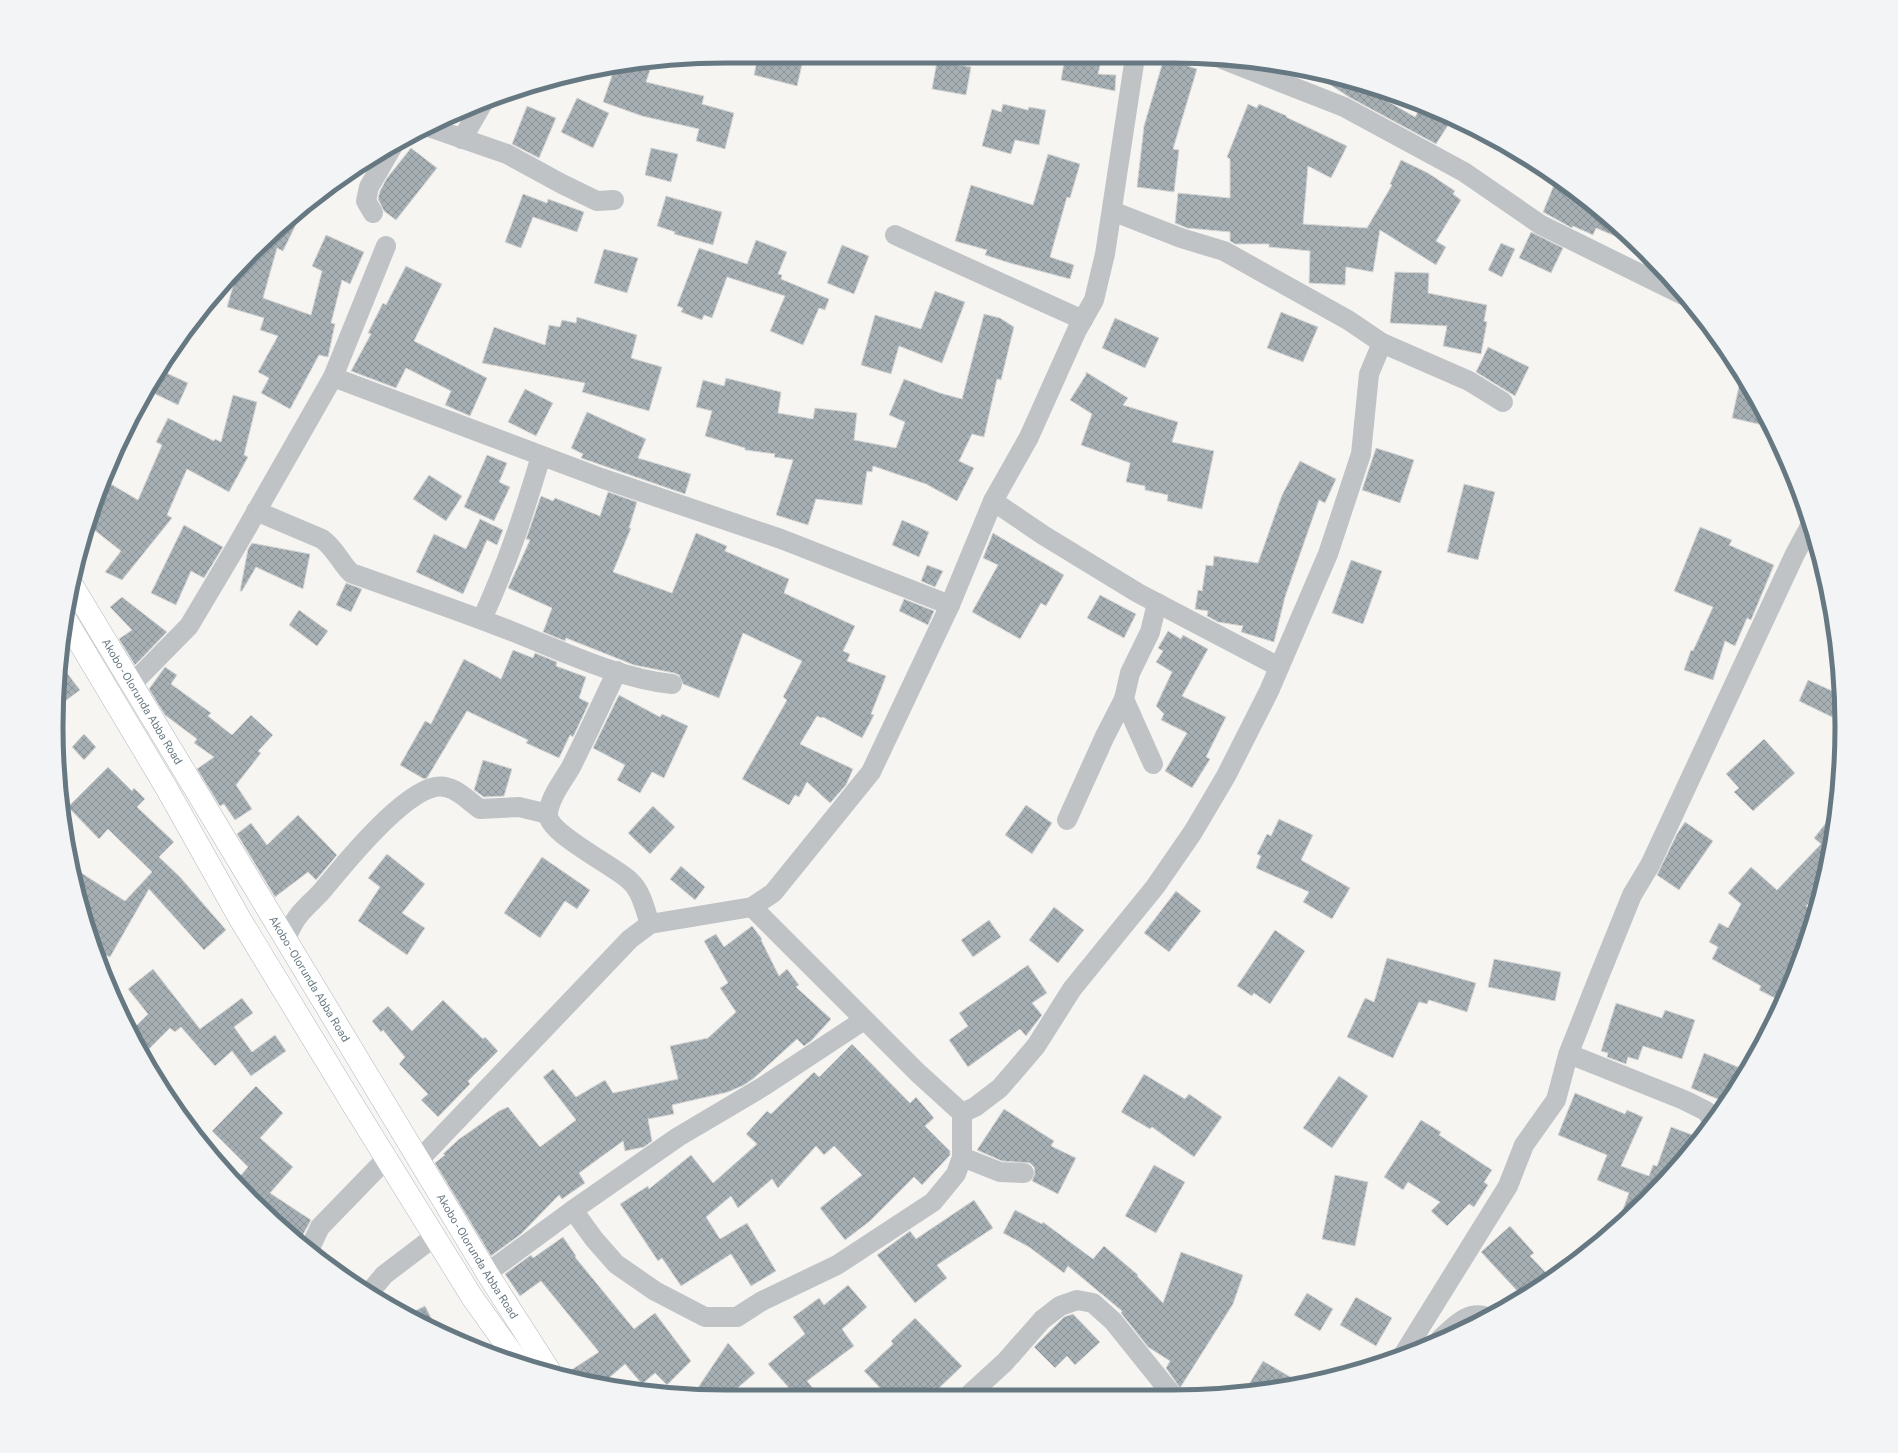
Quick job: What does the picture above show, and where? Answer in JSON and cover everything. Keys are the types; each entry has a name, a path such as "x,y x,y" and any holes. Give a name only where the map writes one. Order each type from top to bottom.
{"main road":[{"name":"Akobo - Olorunda Abba Road","path":"77,594 487,1273 545,1364"},
{"name":"Akobo - Olorunda Abba Road","path":"71,628 167,788 240,919 386,1159 472,1297 513,1355"}],"street":[{"path":"419,1160 630,939 650,924 752,907 773,893 871,772 950,605 993,501 1029,437 1083,320 1094,300 1105,254 1134,63"},
{"path":"1243,67 1344,107 1464,172 1541,226 1669,288"},
{"path":"462,139 478,112"},
{"path":"436,130 507,154 597,201 614,200"},
{"path":"373,213 366,201 369,187 386,158"},
{"path":"1112,211 1181,238 1224,251 1348,320 1382,343 1469,381 1503,402"},
{"path":"895,235 1083,320"},
{"path":"131,685 189,626 256,511 333,377 386,246"},
{"path":"962,1113 975,1107 1000,1088 1036,1046 1072,989 1155,887 1193,832 1226,776 1269,691 1328,554 1361,454 1369,374 1382,343"},
{"path":"333,377 601,478 781,539 950,605"},
{"path":"482,619 503,573 541,456"},
{"path":"993,501 1043,535 1138,593 1279,667"},
{"path":"256,511 322,539 330,544 351,573 482,619 617,671 649,682 672,684"},
{"path":"1409,1345 1508,1186 1524,1146 1556,1100 1569,1054 1632,895 1650,865 1795,554 1806,534"},
{"path":"1067,820 1105,736 1124,699 1130,673 1150,632 1157,603"},
{"path":"617,671 570,767 551,802 548,814 552,825 570,841 607,863 631,881 640,894 650,924"},
{"path":"1124,699 1153,764"},
{"path":"285,939 298,915 335,874 372,834 406,802 420,792 436,786 451,787 480,809 519,807 548,814"},
{"path":"573,1210 594,1239 616,1264 654,1291 705,1317 737,1317 762,1301 838,1265 933,1202 956,1174 962,1157 962,1113 918,1073 864,1020 804,957 752,907"},
{"path":"487,1273 573,1210 678,1137 764,1086 864,1020"},
{"path":"1569,1054 1684,1100 1706,1111 1709,1115"},
{"path":"962,1157 1000,1172 1024,1174"},
{"path":"312,1244 320,1227 386,1159"},
{"path":"373,1288 384,1275 434,1237"},
{"path":"974,1390 1005,1362 1042,1320 1060,1306 1077,1300 1093,1303 1113,1321 1168,1390"},
{"path":"1455,1326 1462,1320 1472,1315 1478,1315"}],"building":[{"path":"757,63 802,63 797,86 754,75"},
{"path":"937,63 948,63 971,67 966,95 932,89"},
{"path":"1064,63 1101,63 1098,74 1116,75 1115,91 1061,80"},
{"path":"1163,63 1180,63 1197,69 1173,149 1179,150 1174,192 1137,187 1144,126"},
{"path":"651,68 646,82 704,96 702,104 734,113 725,149 696,141 699,129 642,116 603,102 613,73"},
{"path":"1326,82 1385,98 1390,100 1389,102 1415,117 1418,111 1449,124 1436,144 1349,97"},
{"path":"577,98 609,113 593,148 561,132"},
{"path":"1003,104 1028,110 1029,107 1046,110 1039,145 1015,140 1011,154 982,146 992,109 1001,112"},
{"path":"1248,104 1257,108 1259,104 1287,116 1286,117 1347,146 1331,178 1308,166 1303,224 1367,228 1392,185 1390,184 1401,160 1428,173 1455,191 1453,194 1461,200 1436,241 1446,247 1436,265 1380,230 1373,272 1346,267 1345,285 1309,283 1310,251 1269,247 1269,244 1235,244 1230,241 1230,232 1187,228 1175,223 1178,193 1230,198 1230,159 1227,157"},
{"path":"527,106 556,118 539,158 512,144"},
{"path":"411,148 437,168 396,220 384,211 378,199 380,191 387,178"},
{"path":"651,148 678,154 671,182 645,175"},
{"path":"1048,154 1080,164 1070,198 1067,197 1050,257 1074,265 1070,279 985,255 987,250 955,241 971,185 1033,205"},
{"path":"1554,185 1575,200 1620,238 1596,228 1593,235 1573,226 1572,228 1543,212"},
{"path":"523,194 547,203 548,199 584,212 577,232 533,217 521,248 505,242"},
{"path":"666,196 722,212 713,245 674,234 675,232 657,226"},
{"path":"298,221 283,251 277,248 263,298 311,315 322,271 312,266 326,235 364,252 350,284 342,280 331,323 335,324 328,357 319,355 290,409 261,393 269,378 258,372 278,336 260,330 264,318 227,307 234,282 257,257"},
{"path":"1531,232 1563,248 1551,273 1519,258"},
{"path":"756,240 787,252 778,274 782,275 781,279 829,299 825,310 819,308 803,345 770,331 785,296 727,277 712,318 704,315 702,320 681,312 683,308 677,306 699,248 747,264"},
{"path":"1501,243 1515,249 1502,277 1488,270"},
{"path":"842,245 869,256 854,294 827,283"},
{"path":"604,249 638,258 627,293 594,283"},
{"path":"406,266 442,284 414,341 487,378 470,416 445,405 451,391 406,368 396,388 351,371 371,334 368,333 383,303 386,305"},
{"path":"1395,272 1429,273 1428,293 1487,305 1484,321 1487,322 1481,354 1443,346 1447,326 1390,323"},
{"path":"935,291 965,302 942,363 899,346 891,374 861,365 875,315 921,329"},
{"path":"1281,312 1318,327 1303,362 1267,348"},
{"path":"984,314 1000,318 1014,327 1001,380 997,379 984,437 972,434 959,461 974,468 957,501 926,484 873,466 872,472 867,471 862,505 816,499 808,525 776,515 793,460 774,457 775,454 745,450 745,448 705,436 712,411 696,407 703,380 724,386 726,378 781,392 778,413 813,419 815,408 857,413 854,440 896,448 905,422 889,415 904,379 940,393 962,399"},
{"path":"577,317 637,335 631,358 662,367 649,411 582,392 585,383 482,363 494,327 545,345 549,325 560,327 562,320 576,323"},
{"path":"1115,318 1159,338 1145,368 1102,348"},
{"path":"1488,347 1529,367 1515,396 1476,372"},
{"path":"1086,372 1128,398 1123,405 1178,422 1172,442 1214,451 1202,509 1167,501 1168,495 1145,490 1145,486 1126,482 1130,463 1081,445 1092,414 1070,400 1086,375"},
{"path":"166,373 188,383 178,405 153,393"},
{"path":"1739,384 1763,425 1732,418"},
{"path":"525,389 553,403 536,436 508,422"},
{"path":"233,395 257,402 244,455 248,457 229,492 187,469 167,515 172,518 122,580 105,572 121,551 93,529 110,483 138,500 162,445 156,442 168,418 214,441 215,439 221,442"},
{"path":"587,412 646,439 638,458 691,474 685,494 581,458 583,454 571,448"},
{"path":"1376,448 1414,460 1400,503 1362,490"},
{"path":"487,455 507,463 499,482 510,487 494,521 464,507"},
{"path":"1300,461 1336,479 1325,503 1319,500 1285,597 1274,642 1241,632 1243,626 1218,622 1207,616 1208,611 1195,609 1198,590 1202,591 1206,565 1213,566 1214,556 1258,563 1282,495"},
{"path":"429,475 462,496 446,521 413,499"},
{"path":"1464,484 1495,492 1478,560 1447,552"},
{"path":"608,492 637,502 629,528 631,528 613,572 672,593 696,533 727,546 725,551 789,579 784,593 855,626 843,651 850,654 847,661 886,676 871,714 874,715 862,738 823,717 817,716 800,744 853,769 846,785 830,803 807,782 799,797 795,795 789,805 742,779 787,700 783,697 802,661 743,633 719,698 683,684 679,675 674,673 634,665 566,638 565,641 543,632 552,608 508,588 530,540 526,539 541,496 553,501 555,498 600,516"},
{"path":"480,519 503,530 497,545 487,540 463,594 416,572 434,534 466,549"},
{"path":"902,520 929,532 919,557 892,545"},
{"path":"184,525 223,547 204,578 191,571 176,605 151,593"},
{"path":"1700,527 1732,540 1729,545 1774,565 1751,620 1747,618 1735,646 1725,641 1713,680 1684,670 1691,650 1693,651 1713,607 1674,591"},
{"path":"993,533 1064,575 1046,606 1041,603 1020,639 972,612 998,565 983,558"},
{"path":"252,543 310,554 303,589 256,567 242,591 240,591 248,549"},
{"path":"1351,560 1382,571 1363,624 1332,613"},
{"path":"927,565 943,571 935,587 921,581"},
{"path":"346,583 362,589 351,612 336,605"},
{"path":"1100,595 1136,614 1124,638 1087,618"},
{"path":"122,597 167,632 135,665 119,639 132,630 110,607"},
{"path":"904,599 934,611 928,625 899,611"},
{"path":"299,610 328,631 317,646 289,625"},
{"path":"1168,631 1181,639 1183,635 1208,649 1182,696 1226,717 1206,757 1210,759 1192,788 1165,771 1187,733 1161,720 1164,714 1156,706 1172,672 1156,662 1163,651 1158,648"},
{"path":"513,650 533,658 535,653 557,662 556,666 586,677 579,698 589,703 573,737 570,735 559,758 526,743 528,740 467,711 427,778 424,779 400,765 425,721 431,724 464,659 501,679"},
{"path":"165,667 177,675 171,684 211,713 208,716 232,735 251,715 273,735 258,751 261,753 236,785 252,809 235,820 224,804 220,806 197,769 214,757 194,743 197,739 165,715 149,689"},
{"path":"65,671 80,690 64,702"},
{"path":"1808,680 1834,692 1835,711 1832,717 1799,701"},
{"path":"619,695 660,717 662,714 688,726 664,778 652,772 640,793 617,780 625,765 593,748"},
{"path":"84,734 96,747 84,760 72,747"},
{"path":"1764,739 1795,773 1753,811 1734,792 1739,788 1726,774"},
{"path":"483,760 512,769 504,796 484,797 474,790"},
{"path":"108,767 132,791 134,788 145,799 137,807 174,842 159,857 180,877 226,930 204,950 149,889 110,957 104,954 98,940 80,872 125,901 152,872 108,829 99,839 68,807"},
{"path":"1026,805 1052,823 1032,854 1005,835"},
{"path":"653,806 675,827 650,854 628,833"},
{"path":"298,815 337,855 316,880 308,872 275,897 237,834 251,823 267,845"},
{"path":"1279,819 1313,835 1301,860 1350,888 1332,919 1303,902 1309,892 1256,868 1261,856 1257,854 1267,834 1271,836"},
{"path":"1828,821 1822,856 1811,900 1806,906 1809,909 1800,940 1776,999 1759,990 1761,986 1712,959 1718,947 1709,942 1719,923 1728,928 1741,904 1728,893 1751,867 1777,890 1821,844 1814,838"},
{"path":"1685,822 1713,841 1679,890 1657,875 1677,834"},
{"path":"387,854 425,884 402,913 425,928 407,955 358,921 380,887 368,878"},
{"path":"542,857 590,890 577,909 565,901 540,938 504,913"},
{"path":"681,866 705,887 695,900 670,879"},
{"path":"1176,891 1201,911 1169,952 1144,933"},
{"path":"1054,907 1084,930 1058,963 1029,940"},
{"path":"989,920 1001,937 973,957 961,940"},
{"path":"752,926 762,939 761,940 779,976 787,969 799,985 796,987 831,1019 811,1041 804,1046 797,1039 754,1078 744,1085 728,1092 672,1105 674,1114 648,1119 652,1141 644,1147 625,1151 623,1141 579,1173 585,1183 562,1199 559,1195 521,1234 491,1256 435,1163 445,1155 443,1154 458,1140 499,1111 508,1107 540,1147 576,1120 543,1077 553,1069 576,1097 605,1080 613,1093 678,1079 670,1046 708,1038 736,1012 720,988 728,983 704,941 716,934 724,947"},
{"path":"1275,930 1305,951 1270,1004 1254,993 1252,996 1237,986"},
{"path":"1387,958 1476,983 1467,1012 1429,1000 1427,1004 1419,1002 1393,1058 1347,1037 1365,998 1374,1002"},
{"path":"1494,959 1561,972 1555,1001 1488,987"},
{"path":"1028,965 1047,993 1032,1003 1042,1015 1026,1036 1020,1029 968,1067 949,1040 968,1026 959,1013"},
{"path":"153,969 200,1029 242,998 253,1013 234,1027 252,1052 275,1035 286,1051 251,1076 232,1051 215,1066 181,1027 175,1032 170,1028 148,1050 135,1027 148,1014 128,989"},
{"path":"443,1000 483,1039 485,1037 498,1051 468,1081 470,1084 438,1117 421,1100 428,1094 399,1064 405,1057 383,1030 381,1032 372,1021 388,1006 412,1031"},
{"path":"1616,1003 1662,1018 1665,1010 1695,1020 1682,1059 1643,1046 1638,1060 1628,1057 1626,1064 1607,1057 1608,1053 1601,1051"},
{"path":"852,1044 910,1103 916,1097 934,1118 925,1126 950,1151 950,1155 922,1185 914,1177 870,1221 845,1240 820,1208 862,1175 834,1146 824,1155 816,1146 778,1188 772,1179 738,1208 731,1196 706,1217 720,1239 747,1223 776,1271 751,1286 731,1254 681,1286 662,1258 658,1261 620,1204 648,1186 649,1189 691,1155 713,1183 757,1144 746,1134 767,1111 771,1114 814,1072 819,1077"},
{"path":"1704,1053 1740,1068 1720,1100 1691,1088"},
{"path":"1144,1074 1185,1099 1189,1094 1222,1117 1194,1157 1152,1127 1150,1129 1121,1112"},
{"path":"1339,1076 1368,1096 1332,1148 1303,1128"},
{"path":"256,1086 283,1113 260,1138 293,1167 270,1193 311,1220 302,1236 257,1196 240,1177 248,1167 212,1131"},
{"path":"1575,1093 1625,1114 1627,1110 1643,1117 1621,1166 1649,1176 1653,1165 1657,1166 1671,1127 1694,1135 1641,1196 1621,1214 1629,1193 1597,1180 1607,1155 1558,1135"},
{"path":"1004,1109 1054,1141 1051,1146 1076,1158 1058,1194 1032,1181 1035,1173 1034,1167 1030,1163 1002,1161 977,1150"},
{"path":"1421,1120 1441,1132 1439,1135 1492,1170 1484,1182 1488,1185 1474,1207 1469,1204 1447,1226 1431,1211 1440,1202 1408,1182 1403,1190 1384,1177"},
{"path":"1154,1165 1185,1182 1156,1233 1125,1216"},
{"path":"1335,1175 1368,1182 1355,1246 1322,1239"},
{"path":"974,1200 993,1228 937,1265 947,1278 915,1303 877,1255 910,1231 916,1239"},
{"path":"1015,1210 1042,1224 1043,1222 1093,1259 1104,1246 1138,1275 1137,1276 1163,1303 1181,1252 1243,1275 1233,1304 1180,1388 1166,1368 1170,1361 1148,1347 1121,1313 1122,1311 1068,1266 1064,1273 1029,1247 1003,1233"},
{"path":"1510,1226 1534,1253 1530,1256 1547,1273 1518,1292 1481,1252"},
{"path":"563,1237 576,1256 575,1257 634,1329 655,1313 691,1361 667,1385 655,1373 642,1384 625,1364 608,1379 570,1371 599,1352 541,1281 520,1296 505,1274 531,1255 533,1258"},
{"path":"848,1285 867,1307 842,1329 854,1346 807,1381 814,1390 791,1390 768,1364 805,1334 793,1317 819,1298 824,1305"},
{"path":"1307,1293 1333,1309 1320,1331 1294,1315"},
{"path":"1356,1297 1392,1318 1376,1346 1340,1325"},
{"path":"425,1306 433,1322 433,1322 414,1312"},
{"path":"1073,1314 1100,1342 1075,1365 1067,1356 1055,1368 1034,1347 1064,1317"},
{"path":"915,1318 962,1366 937,1390 934,1387 931,1390 882,1390 864,1371 893,1344 891,1341"},
{"path":"728,1343 755,1373 735,1390 697,1389"},
{"path":"1263,1361 1293,1378 1258,1384 1249,1385"}]}
